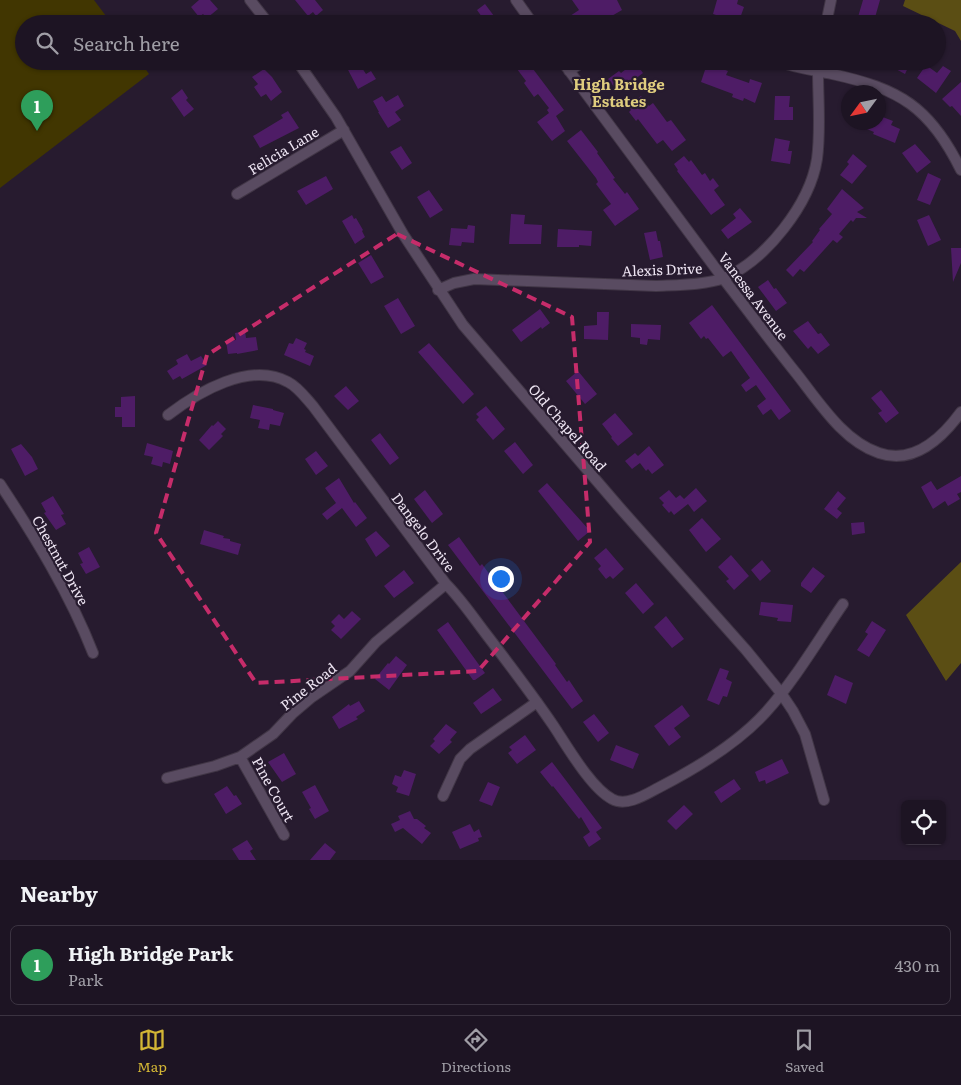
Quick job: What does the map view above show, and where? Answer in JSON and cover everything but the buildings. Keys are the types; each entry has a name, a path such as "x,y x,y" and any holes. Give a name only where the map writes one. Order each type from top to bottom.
{"street":[{"path":"250,0 262,15"},
{"path":"516,0 527,15"},
{"path":"828,15 831,0"},
{"name":"Old Chapel Road","path":"304,70 344,130 386,206 438,290 468,332 746,650 781,693 806,734 824,800"},
{"name":"Alexis Drive","path":"438,290 454,283 474,279 656,286 723,278 766,248 792,217 805,196 817,161 819,139 819,70"},
{"path":"831,70 873,84 910,103 941,134 961,170"},
{"name":"Vanessa Avenue","path":"569,72 765,334 831,417 851,438 864,447 885,455 899,456 916,452 934,442 961,412"},
{"name":"Felicia Lane","path":"237,194 344,130"},
{"name":"Dangelo Drive","path":"168,415 181,405 212,388 242,377 273,376 288,382 301,392 446,584 459,598 596,785 618,802 632,800 646,794 714,755 765,713 781,693"},
{"name":"Chestnut Drive","path":"0,484 38,545 71,605 93,653"},
{"name":"Pine Road","path":"167,778 215,766 240,757 273,734 306,702 350,671 376,642 446,584"},
{"path":"781,693 843,604"},
{"path":"443,796 460,759 470,748 537,702"},
{"name":"Pine Court","path":"240,757 284,835"}],"highlighted area":[{"path":"397,234 572,317 590,542 478,671 256,683 156,533 207,355"}],"shaded area":[{"path":"0,0 94,0 105,15 15,15 15,70 146,70 149,74 0,188"},
{"path":"905,0 961,0 961,41 955,31 946,27 946,15 922,15 903,6"},
{"path":"961,562 961,663 946,681 906,615"}],"place":[{"name":"High Bridge Park","path":"37,131"}],"district":[{"name":"High Bridge Estates","path":"619,92"}]}
